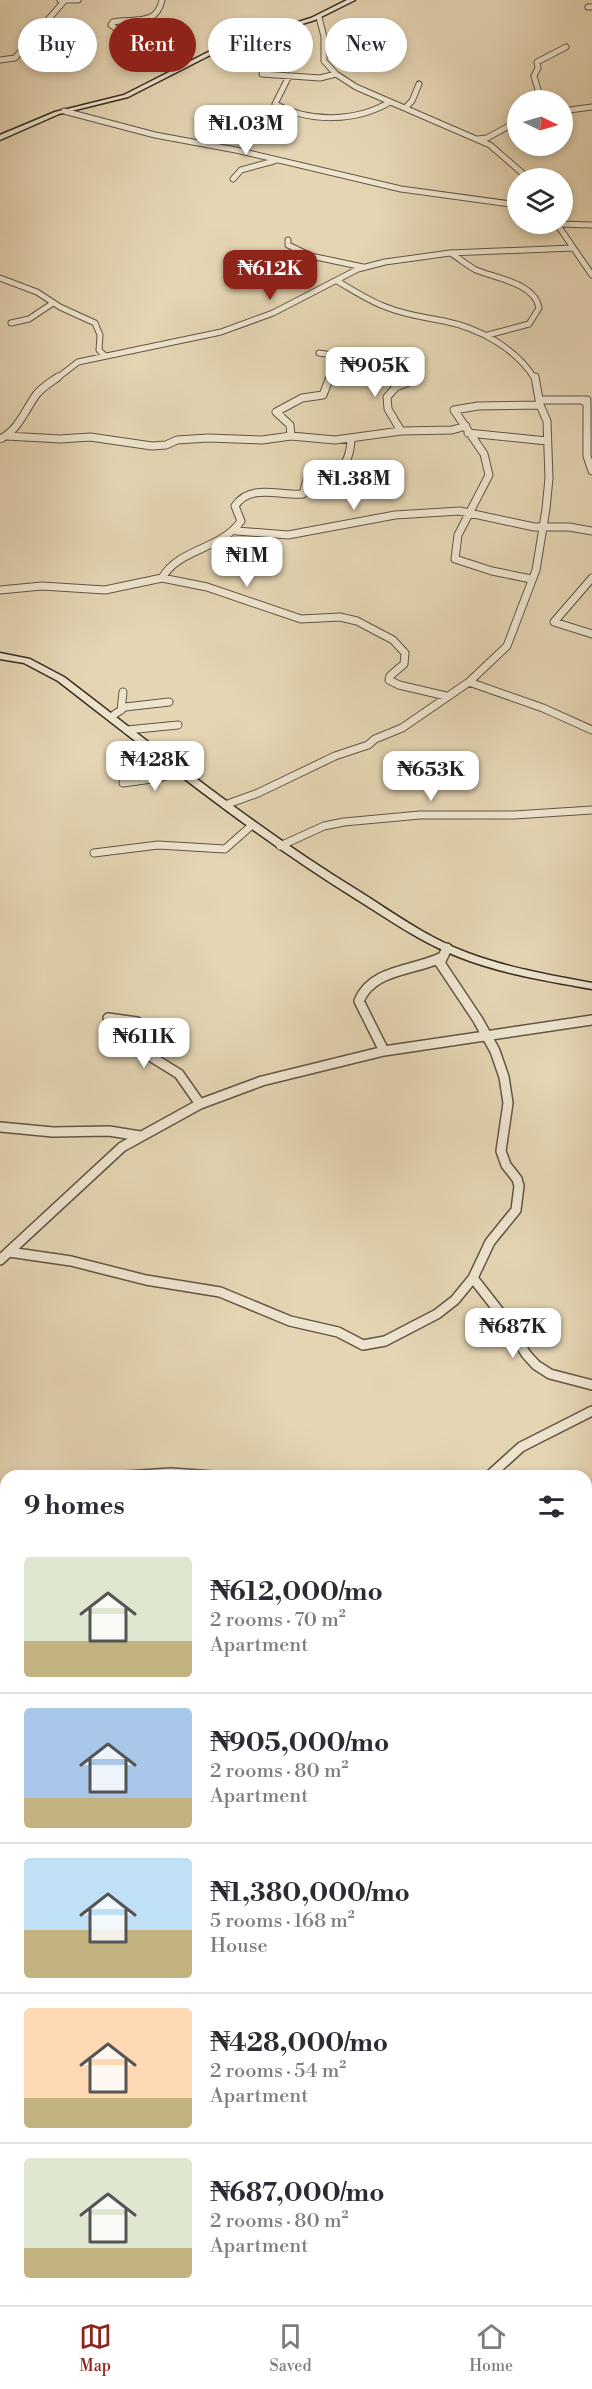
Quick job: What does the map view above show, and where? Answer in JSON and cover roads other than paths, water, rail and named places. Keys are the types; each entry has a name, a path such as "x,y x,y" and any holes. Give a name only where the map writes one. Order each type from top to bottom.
{"main road":[{"path":"0,138 64,111 126,96 222,47 320,17 352,0"},
{"path":"0,656 40,667 61,679 251,826 334,882 447,948 511,970 592,986"}],"street":[{"path":"58,0 78,0"},
{"path":"0,60 15,58 65,0"},
{"path":"151,18 160,10 162,0"},
{"path":"320,17 324,37 324,62 336,74 356,87 490,145 516,168"},
{"path":"538,90 534,76 538,68 537,62 566,47"},
{"path":"262,74 320,78 336,74"},
{"path":"289,76 275,104 301,115 323,117 364,115 377,111 390,102"},
{"path":"405,108 412,101 419,84"},
{"path":"573,110 589,108 590,115"},
{"path":"64,111 155,135 236,150 401,189 507,203"},
{"path":"478,139 491,136 507,127"},
{"path":"490,145 491,136"},
{"path":"233,179 241,170 274,160"},
{"path":"573,224 592,225"},
{"path":"564,234 592,275"},
{"path":"288,240 288,245 295,251 363,267"},
{"path":"3,437 24,416 37,393 78,362 220,332 281,310 363,267 384,262 452,254 573,248"},
{"path":"452,254 474,269 520,286 538,302 539,308 531,316 528,324 521,328 507,328 488,335"},
{"path":"0,278 37,292 52,303 97,325 100,335 99,350 104,355"},
{"path":"225,805 335,756 368,745 375,739 402,728 469,682 494,661 507,646 538,561 549,478 547,421 532,373 514,355 488,335 446,321 417,317 385,307 337,281"},
{"path":"11,323 28,319 52,303"},
{"path":"291,436 290,425 276,412 302,398 323,394 337,358 332,355 319,354"},
{"path":"401,431 388,408 387,397 391,390 409,382"},
{"path":"582,400 586,403 589,430 587,456 592,471"},
{"path":"531,579 456,560 454,550 469,511 486,483 490,467 482,448 454,410 478,406 592,400"},
{"path":"3,437 60,439 90,437 152,446 166,445 177,440 227,438 262,440 291,436 335,440 401,431 467,430 547,441"},
{"path":"162,578 169,568 237,531 241,521 235,506 240,498 256,492 303,494 308,476 325,476 335,473 342,467 350,454 351,439"},
{"path":"237,531 288,535 411,513 469,511 542,528 569,527 592,531"},
{"path":"0,590 42,586 105,591 162,578 207,587 301,619 340,617 357,621 393,640 405,653 404,664 390,676 389,680 399,685 446,696"},
{"path":"592,578 554,622 592,634"},
{"path":"469,682 543,708 592,730"},
{"path":"121,710 123,692"},
{"path":"111,717 131,706 168,702"},
{"path":"127,730 178,724"},
{"path":"123,783 159,778 181,771"},
{"path":"280,846 324,826 344,822 420,815 514,815 592,810"},
{"path":"94,853 158,844 225,849 251,826"},
{"path":"384,1051 374,1027 358,1001 360,994 375,981 386,976 440,958 447,948"},
{"path":"9,1252 71,1261 146,1280 220,1292 290,1321 338,1332 369,1346 385,1341 437,1314 456,1299 472,1278 490,1242 516,1210 519,1196 518,1179 506,1165 501,1151 507,1121 507,1089 495,1052 468,1004 443,969 440,958"},
{"path":"108,1018 137,1022 144,1040 145,1053 179,1074 200,1104"},
{"path":"0,1260 64,1203 122,1146 200,1104 262,1081 384,1051 592,1020"},
{"path":"0,1127 53,1132 109,1131 140,1136"},
{"path":"472,1278 505,1319 526,1354 536,1365 550,1374 592,1385"},
{"path":"496,1470 521,1447 592,1411"}]}
